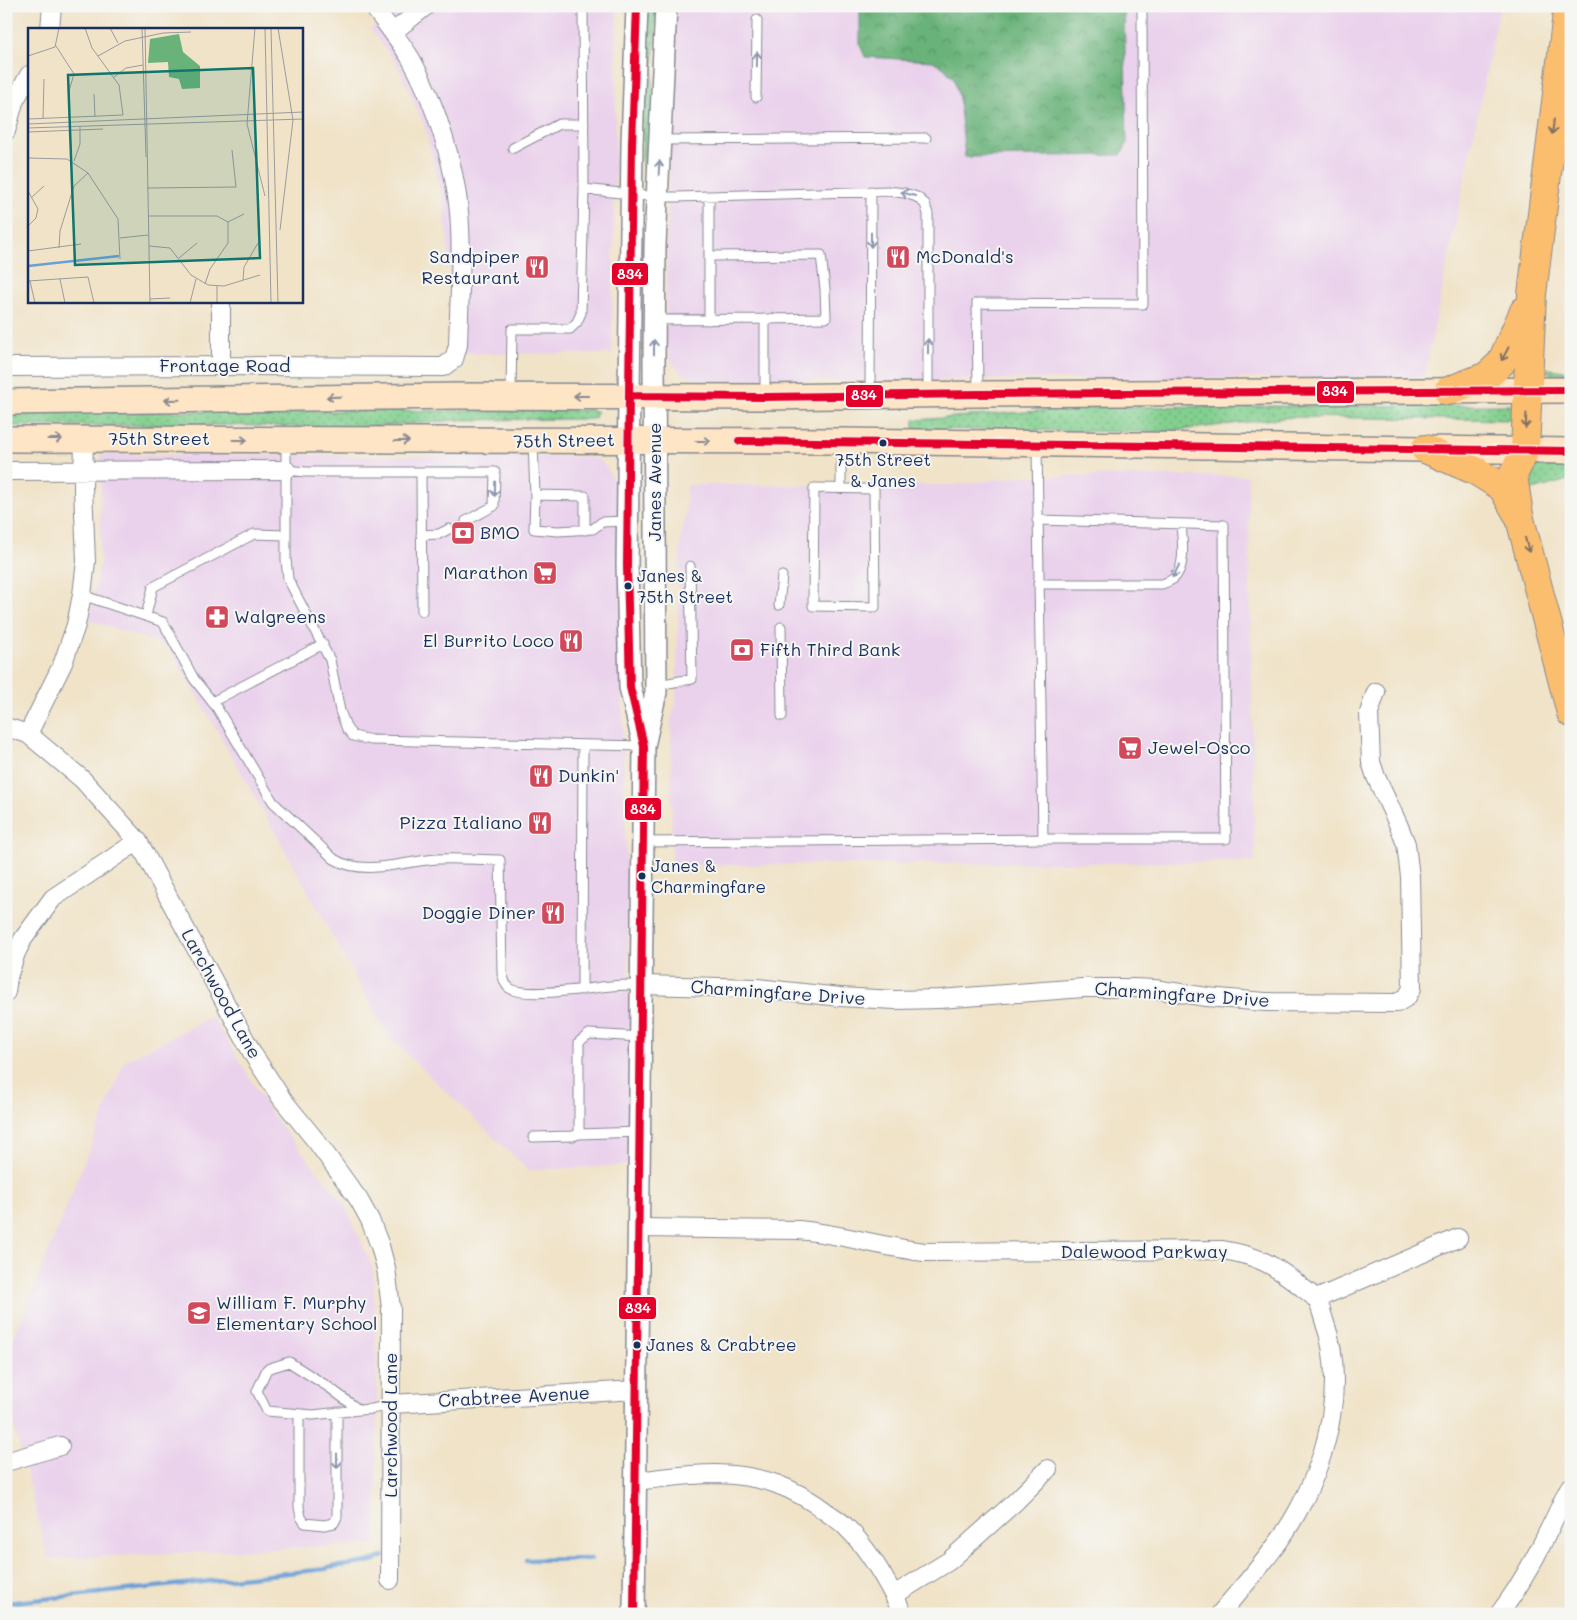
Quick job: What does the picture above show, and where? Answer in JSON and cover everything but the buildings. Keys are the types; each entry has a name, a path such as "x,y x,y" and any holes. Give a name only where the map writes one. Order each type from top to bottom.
{"highway":[{"path":"1568,6 1532,294 1525,450 1513,475 1519,515 1571,713"},
{"path":"1448,391 1486,376 1501,363 1532,294"},
{"path":"1425,449 1476,472 1502,487 1519,515"}],"main road":[{"path":"6,402 402,396 765,397 1571,390"},
{"name":"75th Street","path":"6,439 841,441 1571,451"}],"street":[{"path":"50,28 52,6"},
{"path":"374,6 393,32 426,6"},
{"name":"Janes Avenue","path":"637,6 631,193 627,521 630,687 644,746"},
{"name":"Janes Avenue","path":"634,1614 644,746 656,692 654,320 657,197 666,6"},
{"name":"Frontage Road","path":"6,367 443,368 454,358 458,345 460,227 457,192 444,140 431,103 412,61 393,32"},
{"path":"6,132 14,102 28,77"},
{"path":"221,302 221,366"},
{"path":"6,727 28,734 63,664 76,625 86,561 83,470 84,439"},
{"path":"6,470 286,470"},
{"name":"Charmingfare Drive","path":"642,985 758,988 840,997 895,1000 940,999 1083,988 1134,988 1265,1002 1397,1003 1407,997 1412,988 1410,877 1406,844 1371,762 1369,713 1376,692"},
{"name":"Larchwood Lane","path":"28,734 82,779 138,841 254,1056 282,1098 351,1188 370,1220 382,1253 390,1288 390,1580"},
{"path":"6,992 13,961 23,939 53,898 138,841"},
{"name":"Dalewood Parkway","path":"639,1228 799,1230 820,1232 893,1248 924,1252 1223,1250 1251,1256 1276,1267 1316,1299"},
{"path":"1220,1614 1291,1523 1312,1483 1322,1455 1330,1417 1333,1368 1327,1328 1316,1299 1458,1238"},
{"name":"Crabtree Avenue","path":"391,1404 637,1390"},
{"path":"6,1462 60,1446"},
{"path":"894,1595 949,1561 1016,1501 1048,1469"},
{"path":"636,1481 715,1474 744,1476 771,1481 792,1490 814,1502 847,1528 870,1556 894,1595 903,1614"},
{"path":"1499,1614 1536,1558 1569,1488"}],"lane":[{"path":"512,396 512,329 570,329 577,322 581,313 584,189 583,6"},
{"path":"978,394 977,303 1143,304 1142,6"},
{"path":"756,97 757,20"},
{"path":"513,148 559,124 584,124"},
{"path":"660,140 926,138"},
{"path":"584,189 657,197 871,191 904,192 917,197 925,204 928,214 928,395"},
{"path":"870,395 871,191"},
{"path":"709,197 709,320"},
{"path":"654,320 826,318 821,255 709,256"},
{"path":"765,319 765,397"},
{"path":"286,440 288,579 330,660 340,711 347,729 353,736 371,740 644,746"},
{"path":"533,441 534,529 558,531 593,530 602,522 627,521"},
{"path":"841,441 841,488"},
{"path":"1037,444 1043,838"},
{"path":"286,470 306,472 495,472 494,506 466,521"},
{"path":"421,472 422,611"},
{"path":"814,488 841,488 874,489 875,607 813,606 814,488"},
{"path":"535,495 585,496 585,530"},
{"path":"643,842 1043,838 1226,839 1224,525 1037,520"},
{"path":"1038,584 1162,584 1172,579 1178,572 1181,564 1181,524"},
{"path":"421,535 439,534 450,529"},
{"path":"146,616 153,587 254,534 286,535"},
{"path":"656,685 692,680 690,566"},
{"path":"779,605 782,576"},
{"path":"82,595 163,622 194,679 218,708 273,802 334,859 343,865 385,867 437,859 500,860 502,974 504,983 509,989 517,992 551,992 582,990 612,985 642,985"},
{"path":"781,627 782,716"},
{"path":"212,702 323,644"},
{"path":"582,990 584,745"},
{"path":"580,1134 579,1042 589,1034 641,1037"},
{"path":"533,1137 640,1132"},
{"path":"360,1410 289,1362 267,1369 257,1390 267,1411 314,1415 372,1409 391,1404"},
{"path":"299,1414 299,1507 301,1517 305,1523 324,1525 334,1523 337,1517 337,1412"}],"shaded area":[{"path":"400,6 617,6 612,354 448,353 451,281 444,203 424,124 396,63 370,29"},
{"path":"677,6 860,6 860,45 861,52 865,57 933,61 944,68 954,79 959,98 965,157 1006,156 1127,144 1124,6 1500,6 1424,377 702,381 681,373 671,360 666,339 667,234"},
{"path":"101,455 586,457 601,461 608,470 617,487 618,508 633,1165 528,1170 389,1037 169,647 90,620 100,563"},
{"path":"1027,476 1248,476 1255,862 672,865 671,719 676,704 680,543 686,512 687,485 954,485"},
{"name":"William F. Murphy Elementary School","path":"212,1016 273,1116 345,1205 373,1269 377,1388 376,1544 48,1559 6,1392 6,1357 125,1061"}],"green space":[{"path":"646,6 656,6 649,167 646,169 642,163"},
{"path":"860,6 1124,6 1127,144 1121,155 965,157 959,98 954,79 944,68 933,61 865,57 860,45"},
{"path":"1542,368 1571,372 1571,376 1559,376"},
{"path":"1512,405 1514,407 1514,420 1292,417 1163,432 914,429 914,420 1094,407"},
{"path":"593,410 597,412 593,419 460,420 352,428 216,425 6,426 6,412"},
{"path":"1534,466 1571,466 1571,479 1523,493 1526,470"}],"waterway":[{"path":"6,1603 325,1569 362,1563 384,1556"},
{"path":"526,1560 591,1559"}],"transit line":[{"name":"834","path":"634,1614 644,746 630,687 627,565 632,144 637,6"},
{"name":"834","path":"629,396 765,397 1571,390"},
{"name":"834","path":"739,441 1571,451"}],"place":[{"name":"McDonald's","path":"898,257"},
{"name":"Sandpiper Restaurant","path":"537,267"},
{"name":"75th Street & Janes","path":"883,443"},
{"name":"BMO","path":"463,533"},
{"name":"Marathon","path":"545,573"},
{"name":"Janes & 75th Street","path":"628,586"},
{"name":"Walgreens","path":"217,617"},
{"name":"El Burrito Loco","path":"571,641"},
{"name":"Fifth Third Bank","path":"742,650"},
{"name":"Jewel-Osco","path":"1130,748"},
{"name":"Dunkin'","path":"541,776"},
{"name":"Pizza Italiano","path":"540,823"},
{"name":"Janes & Charmingfare","path":"642,876"},
{"name":"Doggie Diner","path":"553,913"},
{"name":"William F. Murphy Elementary School","path":"199,1313"},
{"name":"Janes & Crabtree","path":"637,1345"}]}
